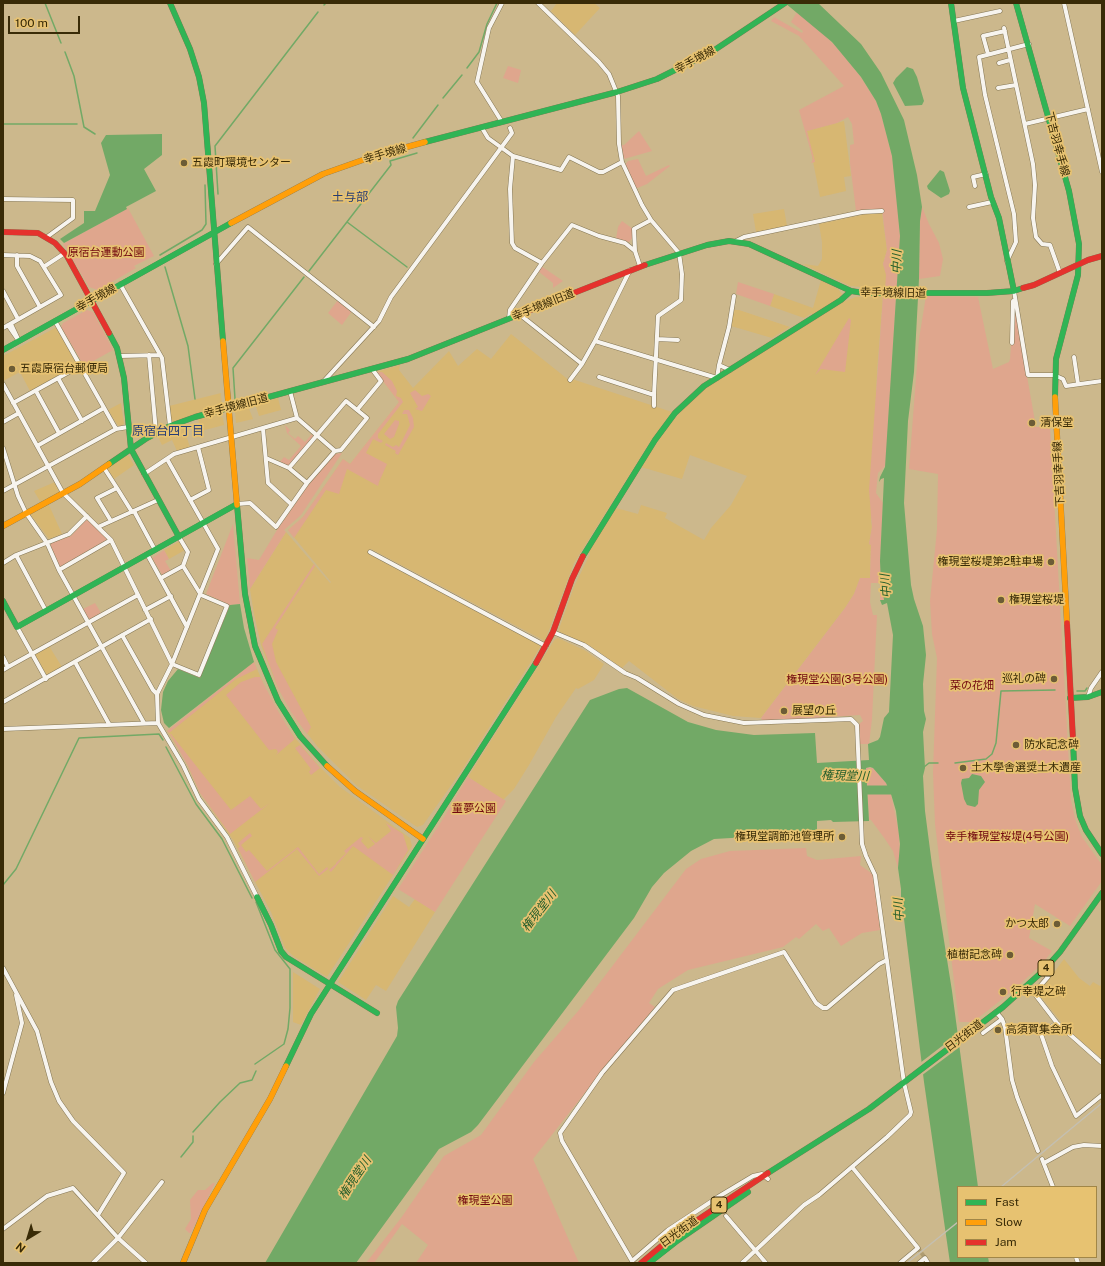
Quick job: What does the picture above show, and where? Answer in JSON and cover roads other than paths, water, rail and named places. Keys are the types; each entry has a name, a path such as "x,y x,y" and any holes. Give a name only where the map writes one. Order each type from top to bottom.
{"main road":[{"path":"170,3 190,49 199,77 204,103 213,233 237,504 249,623 258,656 278,701 300,736 331,770 363,798 423,839"},
{"name":"幸手境線","path":"3,350 120,284 323,174 374,156 617,92 657,79 699,59 785,3"},
{"path":"951,3 963,88 992,202 999,218 1014,294"},
{"name":"下吉羽幸手線","path":"1016,3 1050,118 1074,210 1080,244 1080,264 1074,293 1058,346 1054,374 1075,788 1078,807 1086,830 1102,854"},
{"path":"3,232 38,233 47,238 65,253 112,337 120,356 131,449 179,537"},
{"name":"幸手境線旧道","path":"3,526 63,493 104,468 156,432 170,426 228,408 408,359 640,266 723,241 736,241 754,245 858,293 1014,294 1080,264 1102,256"},
{"path":"183,1263 205,1210 270,1099 305,1027 330,983 546,646 587,548 640,462 675,413 694,394 716,378 841,300 851,291"},
{"path":"3,601 5,611 17,627 237,504"},
{"path":"1070,698 1088,697 1102,692"},
{"name":"日光街道","path":"640,1263 672,1237 862,1114 996,1012 1043,971 1060,952 1102,893"},
{"path":"257,897 284,954 294,963 330,983 377,1013"},
{"name":"日光街道","path":"649,1263 766,1177"}],"street":[{"path":"502,3 489,28 477,82 502,122"},
{"path":"538,3 609,74 617,92 619,110 619,144 622,162 635,191 651,220 679,253 682,274 681,300 658,316 654,406"},
{"path":"1064,3 1102,172"},
{"path":"954,21 1000,11"},
{"path":"988,54 983,36 1004,29 1033,164 1035,185 1033,218 1036,237 1042,244 1050,246 1060,273"},
{"path":"1007,262 1016,242 1014,214 982,79 979,57 1029,44"},
{"path":"998,63 1010,60"},
{"path":"998,88 1016,85"},
{"path":"1025,124 1088,109"},
{"path":"482,128 484,135 501,149 513,156 561,170 569,157 599,172 603,172 622,162"},
{"path":"323,382 374,327 391,297 512,133 510,128"},
{"path":"513,156 510,189 512,243 515,248 542,263"},
{"path":"976,186 973,177 986,174"},
{"path":"3,199 73,200 73,218 47,238"},
{"path":"969,207 992,202"},
{"path":"736,241 744,237 855,214 882,211"},
{"path":"640,266 635,251 634,229 651,220"},
{"path":"509,318 510,310 542,263 572,225 599,236 625,243 635,251"},
{"path":"216,264 248,227 374,327"},
{"path":"45,266 65,253"},
{"path":"3,255 30,256 36,258 45,266 62,296 3,328"},
{"path":"17,255 17,266 40,307"},
{"path":"570,380 582,364 595,341 630,270"},
{"path":"120,284 160,355 170,426"},
{"path":"3,291 18,319"},
{"path":"1012,343 1014,294"},
{"path":"1014,294 1028,375 1054,374 1062,379 1066,386 1102,381"},
{"path":"595,341 656,361 716,378 729,327 734,296"},
{"path":"519,314 582,364"},
{"path":"55,321 116,429"},
{"path":"10,324 19,341"},
{"path":"657,339 678,340"},
{"path":"120,356 160,355"},
{"path":"149,356 156,432"},
{"path":"1074,357 1078,384"},
{"path":"719,365 730,370"},
{"path":"13,403 80,366"},
{"path":"357,410 381,382 372,369"},
{"path":"599,377 654,395"},
{"path":"58,378 82,421"},
{"path":"3,384 63,493 112,540 172,664 199,675 227,606 200,595 183,566"},
{"path":"36,391 59,433"},
{"path":"290,391 297,418 335,451"},
{"path":"237,504 250,503 276,527 307,483 335,451 341,450 367,418 346,401 289,468"},
{"path":"37,446 104,408"},
{"path":"3,422 19,413"},
{"path":"144,474 174,454 297,418"},
{"path":"3,491 116,429 128,427"},
{"path":"263,429 268,483 292,504"},
{"path":"190,500 209,490 198,447"},
{"path":"3,448 14,485 26,513 47,543 58,570 144,723"},
{"path":"266,458 289,468 307,483"},
{"path":"167,459 218,550 172,664 157,694 158,723 183,765 199,799 227,837 257,897"},
{"path":"104,468 133,512 155,550"},
{"path":"111,521 97,498 117,488"},
{"path":"98,527 158,500"},
{"path":"3,562 16,555 69,534 86,516"},
{"path":"161,578 183,566 188,552 179,537"},
{"path":"58,570 112,540"},
{"path":"370,552 546,646"},
{"path":"147,554 187,627"},
{"path":"16,555 46,610"},
{"path":"3,670 138,595"},
{"path":"145,610 171,596"},
{"path":"3,702 151,619"},
{"path":"17,627 46,679"},
{"path":"553,632 584,645 625,673 637,678 679,704 704,715 727,721 757,724 851,720 857,725 862,844 866,856 876,875 904,1083 910,1115 852,1167 819,1195 804,1205 742,1263"},
{"path":"122,635 153,690 157,694"},
{"path":"3,657 8,667"},
{"path":"75,662 109,724"},
{"path":"1088,697 1091,688 1102,672"},
{"path":"3,730 109,724 158,723"},
{"path":"766,1177 759,1174 753,1176 718,1197 668,1230 632,1260 559,1136 602,1073 673,990 784,952 816,1003 823,1008 827,1008 879,964 887,960"},
{"path":"3,968 37,1031 51,1082 59,1101 73,1121 124,1173 98,1215"},
{"path":"1043,971 1048,977 1034,993 1057,1023 1102,1063"},
{"path":"3,1093 22,1020 15,988"},
{"path":"996,1012 1002,1019 1007,1033 1014,1087 1038,1151"},
{"path":"983,1033 1002,1019"},
{"path":"1057,1023 1041,1034 1052,1066 1076,1116 1102,1095"},
{"path":"1053,1186 1043,1161 1073,1147 1089,1145 1102,1146"},
{"path":"852,1167 918,1248 900,1263"},
{"path":"93,1263 118,1238 162,1182"},
{"path":"3,1228 47,1196 73,1188 118,1238 146,1263"},
{"path":"726,1216 766,1263"},
{"path":"920,1263 926,1258 928,1263"}],"water":[{"name":"中川","path":"785,3 818,3 861,44 881,73 904,120 917,175 922,207 920,221 919,279 914,372 908,421 904,503 911,585 923,626 926,655 923,684 924,711 926,719 923,732 925,811 952,991 978,1186 957,1186 957,1258 988,1258 989,1263 950,1263 924,1082 904,919 901,907 901,889 898,868 900,844 896,811 886,783 873,768 870,767 866,768 869,821 817,821 817,833 714,839 691,851 664,873 652,887 634,918 478,1125 471,1132 439,1149 356,1263 265,1263 397,1036 398,1028 396,1007 398,1001 590,700 619,689 627,688 688,722 716,730 754,735 815,733 817,763 869,760 868,744 878,740 880,737 884,718 889,712 893,635 887,603 882,605 880,600 884,600 881,583 880,561 884,478 879,482 885,467 900,236 892,156 881,114 876,101 861,77 832,42"},
{"path":"907,67 913,69 917,77 924,101 922,105 905,106 893,83"},
{"path":"162,134 162,155 144,169 156,191 126,207 127,209 64,243 60,239 84,223 84,211 95,211 110,175 101,143 106,135"},
{"path":"940,170 944,172 950,191 949,194 941,198 928,189 927,186"},
{"path":"240,604 244,628 254,662 169,728 164,723 161,710 163,692 168,681 178,669 200,678 230,605"},
{"path":"972,774 981,776 985,782 979,790 978,804 975,807 967,805 964,799 961,783 962,779 969,778"}],"waterway":[{"path":"45,3 61,43"},
{"path":"467,68 479,52 487,24 497,3"},
{"path":"218,194 215,146 318,12"},
{"path":"65,52 74,76 84,127 95,134"},
{"path":"443,98 462,75"},
{"path":"413,138 438,105"},
{"path":"3,124 77,124"},
{"path":"309,271 391,165 390,161 417,153"},
{"path":"160,255 202,230 206,224 205,185"},
{"path":"347,222 407,267"},
{"path":"165,267 188,346 195,399"},
{"path":"235,399 233,368 304,277"},
{"path":"1077,691 1085,691 1087,688"},
{"path":"955,763 986,759 992,754 996,743 1001,691 1055,690"},
{"path":"3,885 16,869 79,738 159,734 163,740"},
{"path":"166,747 196,804 222,839 252,898"},
{"path":"924,767 929,763 938,763"},
{"name":"権現堂川","path":"855,790 902,790"},
{"path":"255,1064 284,1044 288,1029 290,1008 290,969 275,950 256,902"},
{"path":"193,1132 220,1102 240,1083 252,1080 256,1071"},
{"path":"181,1157 193,1142 193,1136"}],"tunnel":[{"path":"918,1248 925,1258"}],"railway":[{"path":"1002,1186 1102,1103"},
{"path":"907,1263 957,1223"}],"place":[{"name":"五霞町環境センター","path":"184,163"},
{"name":"五霞原宿台郵便局","path":"12,369"},
{"name":"清保堂","path":"1032,423"},
{"name":"権現堂桜堤第2駐車場","path":"1051,562"},
{"name":"権現堂桜堤","path":"1001,600"},
{"name":"巡礼の碑","path":"1054,679"},
{"name":"展望の丘","path":"784,711"},
{"name":"防水記念碑","path":"1016,745"},
{"name":"土木學舎選奨土木遺産","path":"963,768"},
{"name":"権現堂調節池管理所","path":"842,837"},
{"name":"かつ太郎","path":"1057,924"},
{"name":"植樹記念碑","path":"1010,955"},
{"name":"行幸堤之碑","path":"1003,992"},
{"name":"高須賀集会所","path":"998,1030"}],"district":[{"name":"土与部","path":"350,197"},
{"name":"原宿台四丁目","path":"168,431"}],"park label":[{"name":"原宿台運動公園","path":"106,253"},
{"name":"権現堂公園(3号公園)","path":"837,680"},
{"name":"菜の花畑","path":"972,686"},
{"name":"童夢公園","path":"474,809"},
{"name":"幸手権現堂桜堤(4号公園)","path":"1007,837"},
{"name":"権現堂公園","path":"485,1201"}]}
